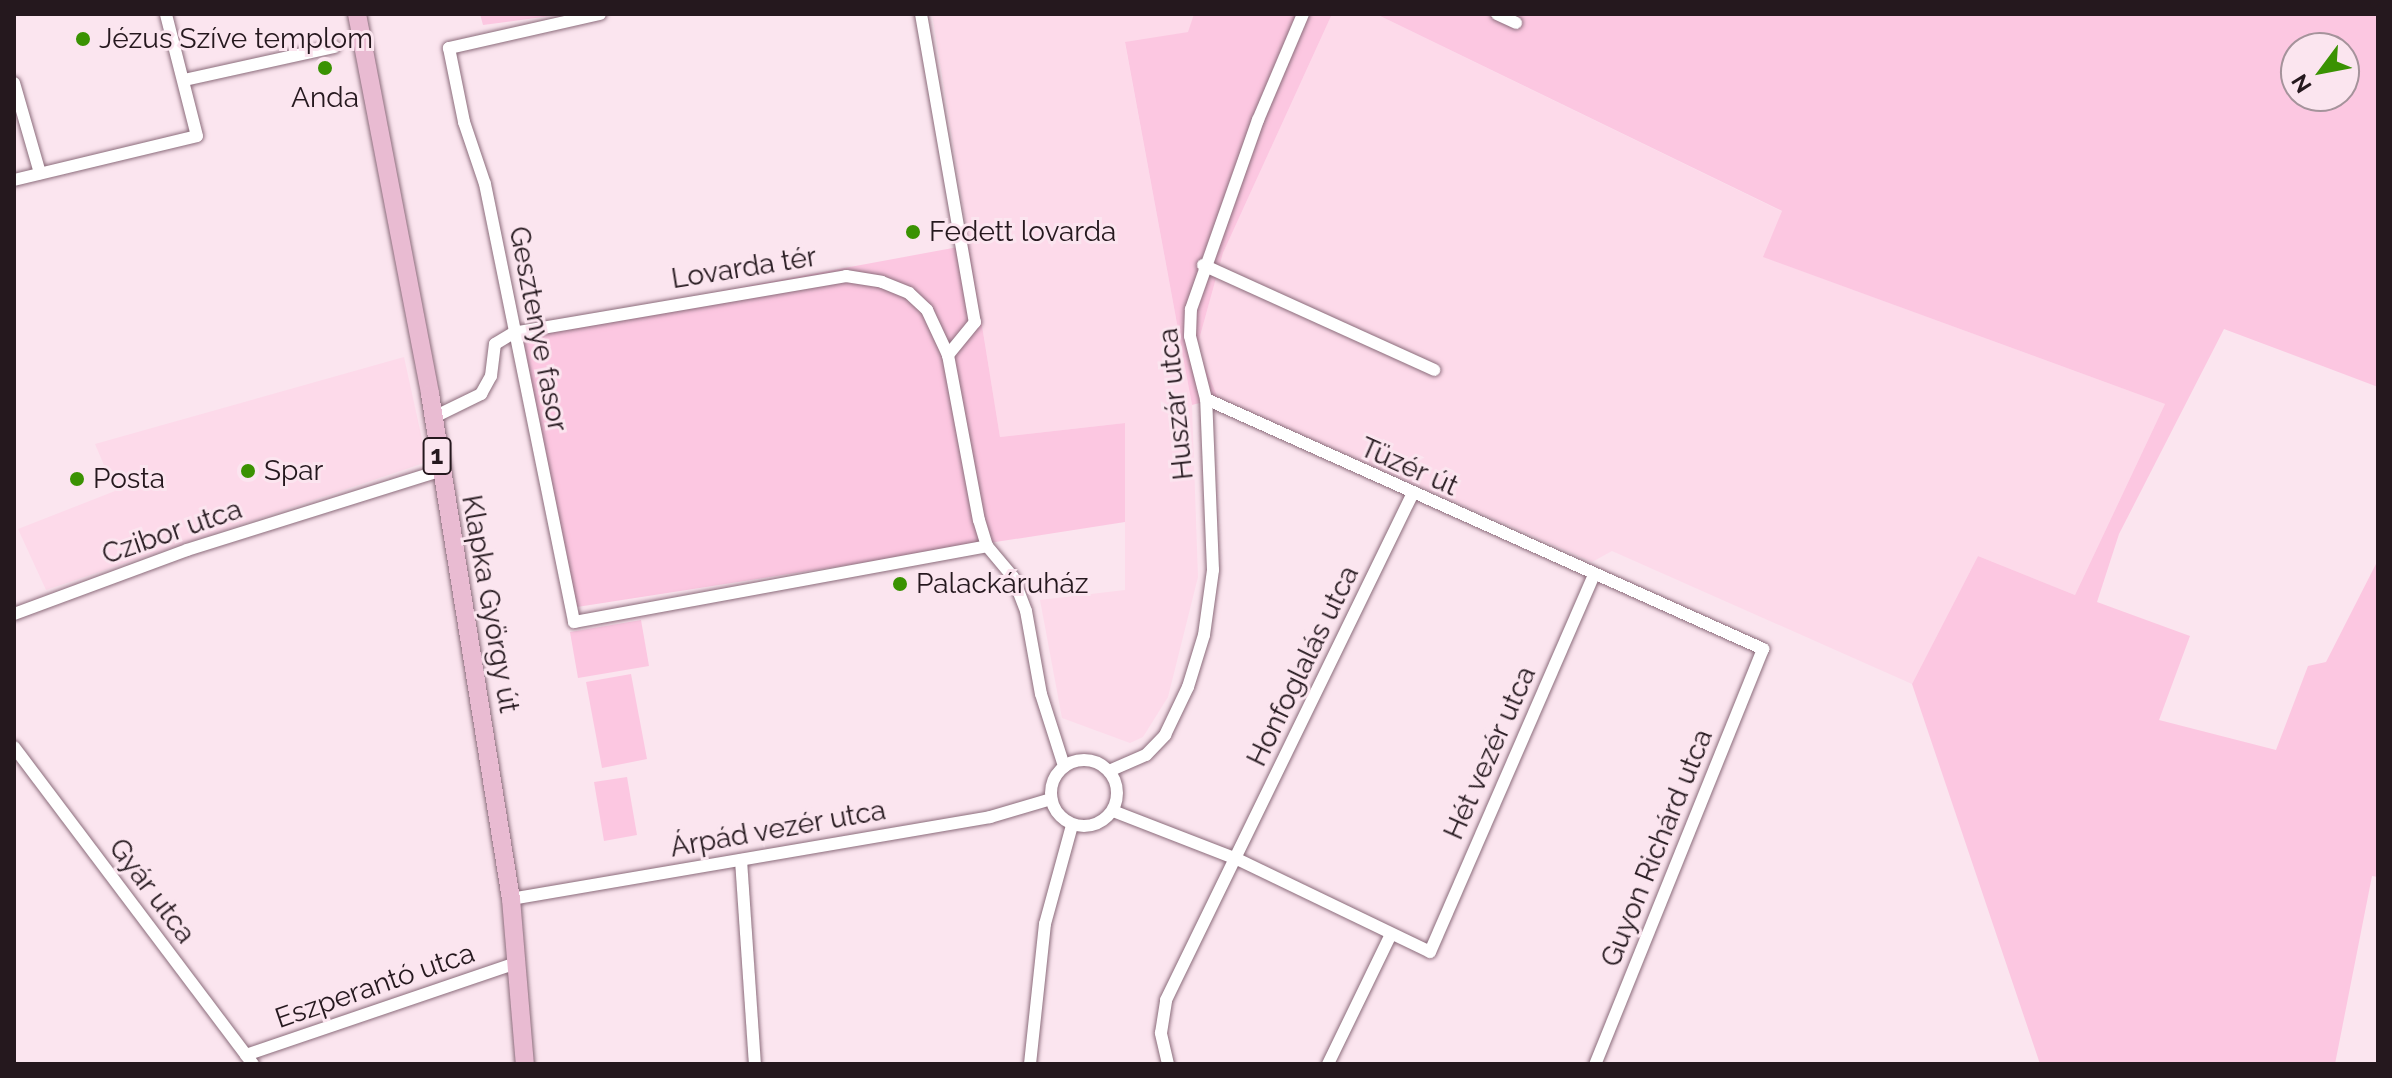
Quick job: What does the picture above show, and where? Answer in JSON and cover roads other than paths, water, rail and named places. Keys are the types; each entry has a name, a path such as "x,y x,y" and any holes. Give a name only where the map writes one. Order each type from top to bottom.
{"main road":[{"name":"Klapka György út","path":"357,14 432,418 511,899 519,962 525,1064"}],"street":[{"path":"14,180 197,136 166,14"},
{"path":"580,16 600,14"},
{"path":"921,14 975,322 948,355"},
{"name":"Huszár utca","path":"1109,771 1146,755 1165,735 1188,687 1204,635 1213,570 1206,399 1190,336 1191,309 1203,265 1303,14"},
{"path":"1497,14 1516,23"},
{"name":"Gesztenye fasor","path":"580,16 449,48 464,122 485,184 574,622 987,546"},
{"path":"184,80 334,47"},
{"path":"14,83 40,173"},
{"path":"1203,265 1434,370"},
{"name":"Lovarda tér","path":"513,333 846,276 882,282 909,293 933,319 948,355 970,482 987,546"},
{"path":"432,418 481,394 491,376 495,344 513,333"},
{"name":"Tüzér út","path":"1206,399 1412,495 1763,649"},
{"name":"Czibor utca","path":"14,614 187,550 439,471"},
{"name":"Honfoglalás utca","path":"1168,1063 1161,1033 1166,1000 1412,495"},
{"path":"987,546 1013,577 1026,611 1041,694 1064,766"},
{"name":"Hét vezér utca","path":"1391,934 1430,952 1594,574"},
{"name":"Guyon Richárd utca","path":"1595,1064 1763,649"},
{"name":"Gyár utca","path":"14,747 249,1060"},
{"path":"1082,760 1109,771 1118,790 1113,811 1095,825 1072,825 1055,810 1051,785 1064,766 1082,760"},
{"name":"Árpád vezér utca","path":"511,899 990,817 1051,799"},
{"path":"1113,811 1237,859 1391,934 1328,1064"},
{"path":"1030,1064 1045,924 1072,825"},
{"path":"741,860 755,1064"},
{"name":"Eszperantó utca","path":"249,1060 519,962"}],"place":[{"name":"Jézus Szíve templom","path":"83,39"},
{"name":"Anda","path":"325,68"},
{"name":"Fedett lovarda","path":"913,232"},
{"name":"Spar","path":"248,471"},
{"name":"Posta","path":"77,479"},
{"name":"Palackáruház","path":"900,584"}]}
